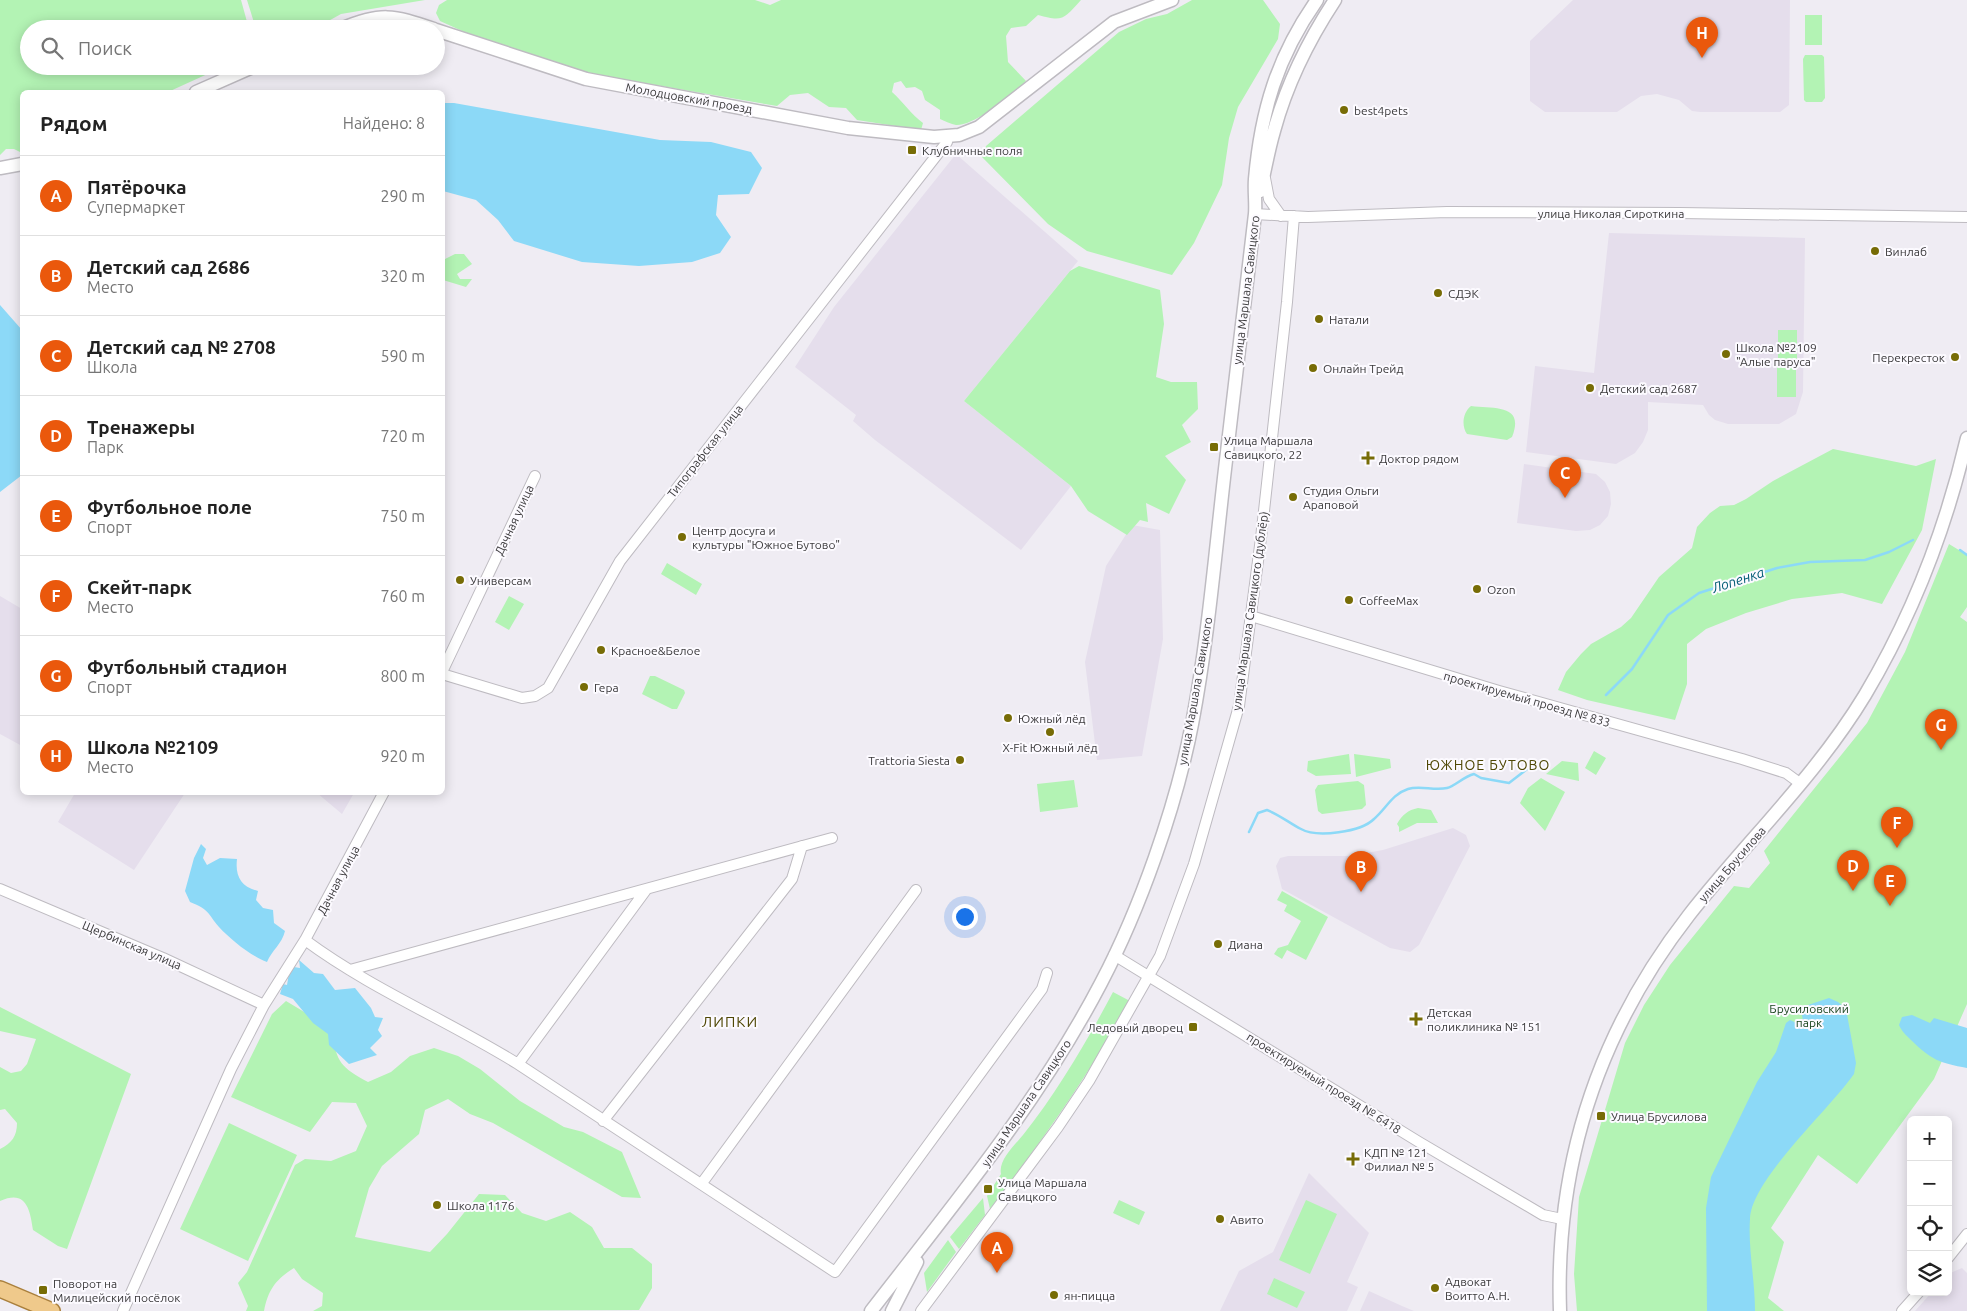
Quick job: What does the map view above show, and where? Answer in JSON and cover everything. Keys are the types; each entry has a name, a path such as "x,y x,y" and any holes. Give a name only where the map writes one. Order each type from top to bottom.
{"main road":[{"path":"3,1290 52,1311"}],"street":[{"name":"Молодцовский проезд","path":"445,32 586,79 848,128 934,137 959,135 979,127 1114,22 1172,0"},
{"name":"улица Маршала Савицкого","path":"871,1311 994,1153 1052,1070 1086,1012 1114,955 1152,864 1192,726 1207,634 1255,212 1254,182 1266,105 1274,80 1293,37 1317,0"},
{"path":"1255,212 1274,131 1295,70 1306,46 1335,0"},
{"name":"Молодцовский проезд","path":"363,20 390,16 404,20"},
{"path":"201,90 235,75"},
{"name":"Типографская улица","path":"445,674 522,698 535,696 548,688 620,561 880,230 947,142 948,136"},
{"path":"0,168 20,164"},
{"path":"1264,174 1269,199 1281,216"},
{"name":"улица Николая Сироткина","path":"1255,212 1281,216 1447,212 1912,214 1967,217"},
{"name":"улица Маршала Савицкого (дублёр)","path":"921,1311 1058,1127 1089,1081 1149,977 1172,924 1209,816 1239,706 1287,302 1294,216"},
{"name":"улица Брусилова","path":"1560,1311 1562,1219 1569,1173 1584,1114 1609,1046 1643,980 1689,915 1801,784 1864,696 1914,600 1936,545 1967,438"},
{"name":"Дачная улица","path":"445,667 535,476"},
{"name":"проектируемый проезд № 833","path":"1251,616 1490,689 1742,759 1786,773 1801,784"},
{"name":"Дачная улица","path":"123,1311 231,1069 264,1005 305,940 382,795"},
{"path":"350,970 832,838"},
{"path":"604,1121 792,879 802,846"},
{"name":"Щербинская улица","path":"0,889 163,958 264,1005"},
{"path":"518,1064 646,890"},
{"path":"702,1183 916,890"},
{"path":"305,940 350,970 482,1042 518,1064 835,1272 1042,989 1047,974"},
{"name":"проектируемый проезд № 6418","path":"1114,955 1419,1142 1543,1214 1562,1219"},
{"path":"892,1311 931,1234"},
{"path":"1952,1254 1966,1240"},
{"path":"1902,1311 1915,1296"}],"shaded area":[{"path":"1573,0 1790,0 1789,105 1780,112 1700,112 1692,111 1679,100 1657,94 1641,96 1617,112 1545,112 1530,101 1530,41"},
{"path":"956,154 1078,261 964,401 1071,486 1021,550 875,440 853,421 856,415 795,367 834,307"},
{"name":"Школа №2109 \"Алые паруса\"","path":"1609,233 1805,238 1803,392 1796,414 1779,424 1728,424 1715,420 1709,415 1703,405 1648,402 1648,430 1643,442 1635,453 1616,464 1526,452 1535,366 1594,373"},
{"path":"1524,464 1596,474 1605,482 1610,492 1611,504 1608,516 1600,525 1590,530 1576,531 1517,523"},
{"path":"1132,525 1160,530 1163,639 1142,756 1097,760 1085,662 1106,566"},
{"path":"0,596 20,608 20,745 0,734"},
{"path":"74,795 184,795 134,870 58,822"},
{"path":"319,795 353,795 342,814"},
{"path":"1453,828 1466,835 1470,846 1419,945 1410,952 1390,948 1282,889 1276,866 1280,858 1288,856 1349,856 1383,850"},
{"path":"1309,1173 1369,1233 1347,1282 1358,1287 1347,1311 1220,1311 1239,1271 1273,1252"},
{"path":"1962,1268 1967,1273 1967,1311 1915,1311 1928,1296 1952,1296 1952,1272"},
{"path":"1369,1291 1402,1306 1414,1311 1360,1311"}],"green space":[{"path":"0,0 241,0 247,20 20,20 20,75 205,75 172,90 20,90 20,152 14,149 6,149 0,155"},
{"path":"247,0 425,0 341,14 330,20 253,20"},
{"path":"447,0 755,0 770,5 781,0 1081,0 1067,15 1062,17 1053,18 1038,15 1026,26 1011,28 1006,36 1008,62 1026,81 1012,94 983,115 964,124 956,125 940,119 940,110 925,100 922,91 915,87 906,88 901,81 894,83 892,92 923,123 921,130 857,120 846,108 829,107 808,93 790,95 777,106 586,73 471,35 445,23 445,20 440,20 436,13 439,5"},
{"path":"1192,0 1263,0 1280,24 1278,39 1238,107 1229,138 1222,185 1194,243 1172,275 1087,251 1048,224 982,157 986,146 1119,32 1146,19 1167,14"},
{"path":"1805,15 1822,15 1822,45 1805,45"},
{"path":"1805,55 1822,55 1824,57 1825,98 1822,102 1806,102 1804,100 1803,59"},
{"path":"455,254 464,254 472,264 457,274 460,279 472,279 466,287 445,281 445,259"},
{"path":"1079,266 1160,290 1164,324 1156,377 1171,382 1197,382 1198,409 1182,425 1191,442 1165,456 1186,480 1169,514 1146,503 1148,522 1140,520 1127,535 1088,511 1071,486 964,401 1070,271"},
{"path":"1778,330 1797,330 1797,363 1778,363"},
{"path":"1777,366 1796,367 1796,397 1777,397"},
{"path":"1471,406 1498,408 1511,413 1515,426 1512,437 1507,440 1467,434 1464,427 1464,419 1466,412"},
{"path":"1833,449 1916,466 1936,459 1922,530 1882,604 1842,593 1792,599 1746,613 1706,629 1687,644 1687,684 1675,720 1587,700 1558,690 1566,672 1581,654 1591,644 1621,627 1631,618 1659,577 1692,548 1697,527 1710,513 1720,506 1734,505 1746,499 1773,481"},
{"name":"Брусиловский парк","path":"1949,544 1967,555 1967,607 1960,617 1967,622 1967,1004 1934,1079 1857,1184 1818,1155 1771,1228 1784,1242 1768,1298 1784,1311 1577,1311 1574,1274 1579,1197 1625,1043 1644,1005 1670,965 1734,886 1749,888 1770,863 1764,851 1867,723 1905,652"},
{"path":"667,563 702,584 696,595 661,574"},
{"path":"509,596 524,604 509,630 495,622"},
{"path":"650,676 655,676 684,690 685,693 677,709 672,709 642,694"},
{"path":"1594,751 1606,758 1596,775 1585,768"},
{"path":"1349,754 1351,774 1316,776 1307,771 1308,761"},
{"path":"1354,754 1390,759 1391,768 1356,777"},
{"path":"1562,761 1578,763 1579,781 1546,774"},
{"path":"1541,778 1565,792 1545,831 1520,803 1528,788"},
{"path":"1074,780 1078,807 1040,812 1037,784"},
{"path":"1358,781 1364,785 1366,805 1362,809 1322,814 1318,811 1315,790 1318,785"},
{"path":"1418,808 1431,810 1438,823 1417,823 1399,832 1397,824 1401,818 1406,813"},
{"path":"1282,891 1328,917 1306,960 1287,950 1282,959 1274,954 1278,948 1288,945 1301,921 1284,911 1287,905 1277,900"},
{"path":"1113,992 1130,1001 1064,1108 990,1209 987,1196 1001,1174 1002,1163 1060,1083"},
{"path":"286,1001 316,1019 335,1035 336,1052 342,1064 368,1082 391,1072 410,1056 434,1048 458,1056 480,1069 520,1101 564,1127 583,1132 622,1152 641,1198 622,1197 493,1123 470,1114 448,1099 425,1110 419,1134 382,1166 369,1188 355,1237 430,1252 479,1194 505,1195 522,1213 546,1221 570,1212 592,1227 604,1248 632,1248 652,1264 652,1288 639,1310 313,1311 322,1306 323,1293 302,1279 294,1268 282,1276 274,1286 264,1311 246,1311 248,1306 238,1283 247,1272 295,1165 305,1159 331,1161 356,1151 367,1126 356,1103 332,1102 310,1132 231,1097 272,1014"},
{"path":"0,1007 131,1074 67,1249 58,1246 33,1230 28,1208 21,1199 9,1198 0,1201 0,1149 13,1139 17,1123 5,1109 0,1110 0,1067 11,1073 21,1071 27,1064 36,1039 0,1031"},
{"path":"229,1123 297,1155 248,1261 180,1229"},
{"path":"983,1198 985,1215 959,1249 950,1237"},
{"path":"1119,1200 1145,1212 1139,1225 1113,1213"},
{"path":"1306,1200 1337,1214 1310,1274 1279,1260"},
{"path":"948,1240 956,1252 927,1292 924,1273"},
{"path":"1274,1278 1305,1292 1297,1308 1267,1294"}],"water":[{"path":"445,103 454,103 660,140 711,142 751,152 762,168 749,194 718,195 716,215 731,237 720,253 692,262 639,266 582,262 514,241 498,220 476,200 445,192"},
{"path":"0,305 20,328 20,477 0,492"},
{"path":"201,844 206,849 203,858 207,865 220,858 237,859 237,871 240,880 247,887 258,891 256,900 263,908 273,910 274,923 285,931 282,940 267,962 254,956 242,947 219,927 205,910 190,902 185,891 194,858"},
{"path":"299,960 314,973 323,974 335,990 355,988 371,1008 375,1017 383,1018 378,1030 382,1036 370,1048 377,1055 349,1064 329,1045 328,1034 313,1023 293,999 280,994 283,984 287,985 289,973 294,967 300,968"},
{"path":"1829,998 1838,1002 1846,1009 1856,1063 1854,1074 1777,1165 1763,1185 1754,1203 1750,1219 1750,1230 1755,1311 1707,1311 1706,1208 1711,1177 1757,1082 1776,1052 1786,1023 1790,1020 1801,1025 1803,1021 1802,1015 1808,1005"},
{"path":"1912,1015 1930,1023 1934,1018 1967,1028 1967,1068 1936,1060 1911,1040 1899,1025 1902,1017"}],"waterway":[{"name":"Лопенка","path":"1606,695 1632,669 1668,615 1699,593 1777,568 1810,562 1865,560 1889,552 1913,540"},
{"name":"Лопенка","path":"1960,550 1967,555"},
{"name":"Лопенка","path":"1249,832 1258,813 1267,810 1308,832 1328,833 1349,830 1368,824 1402,791 1417,788 1447,788 1474,774 1481,778 1509,783 1535,763"}],"place":[{"name":"Школа №2109","path":"1702,58"},
{"name":"best4pets","path":"1344,110"},
{"name":"Клубничные поля","path":"912,150"},
{"name":"Винлаб","path":"1875,251"},
{"name":"СДЭК","path":"1438,293"},
{"name":"Натали","path":"1319,319"},
{"name":"Школа №2109 \"Алые паруса\"","path":"1726,354"},
{"name":"Перекресток","path":"1955,357"},
{"name":"Онлайн Трейд","path":"1313,368"},
{"name":"Детский сад 2687","path":"1590,388"},
{"name":"Улица Маршала Савицкого, 22","path":"1214,447"},
{"name":"Доктор рядом","path":"1368,458"},
{"name":"Студия Ольги Араповой","path":"1293,497"},
{"name":"Детский сад № 2708","path":"1565,498"},
{"name":"Центр досуга и культуры \"Южное Бутово\"","path":"682,537"},
{"name":"Универсам","path":"460,580"},
{"name":"Ozon","path":"1477,589"},
{"name":"CoffeeMax","path":"1349,600"},
{"name":"Красное&Белое","path":"601,650"},
{"name":"Гера","path":"584,687"},
{"name":"Южный лёд","path":"1008,718"},
{"name":"X-Fit Южный лёд","path":"1050,732"},
{"name":"Футбольный стадион","path":"1941,750"},
{"name":"Trattoria Siesta","path":"960,760"},
{"name":"Скейт-парк","path":"1897,848"},
{"name":"Тренажеры","path":"1853,891"},
{"name":"Детский сад 2686","path":"1361,892"},
{"name":"Футбольное поле","path":"1890,906"},
{"name":"Диана","path":"1218,944"},
{"name":"Детская поликлиника № 151","path":"1416,1019"},
{"name":"Ледовый дворец","path":"1193,1027"},
{"name":"Улица Брусилова","path":"1601,1116"},
{"name":"КДП № 121 Филиал № 5","path":"1353,1159"},
{"name":"Улица Маршала Савицкого","path":"988,1189"},
{"name":"Школа 1176","path":"437,1205"},
{"name":"Авито","path":"1220,1219"},
{"name":"Пятёрочка","path":"997,1273"},
{"name":"Адвокат Воитто А.Н.","path":"1435,1288"},
{"name":"Поворот на Милицейский посёлок","path":"43,1290"},
{"name":"ян-пицца","path":"1054,1295"}],"district":[{"name":"ЮЖНОЕ БУТОВО","path":"1488,765"},
{"name":"ЛИПКИ","path":"730,1021"}]}
